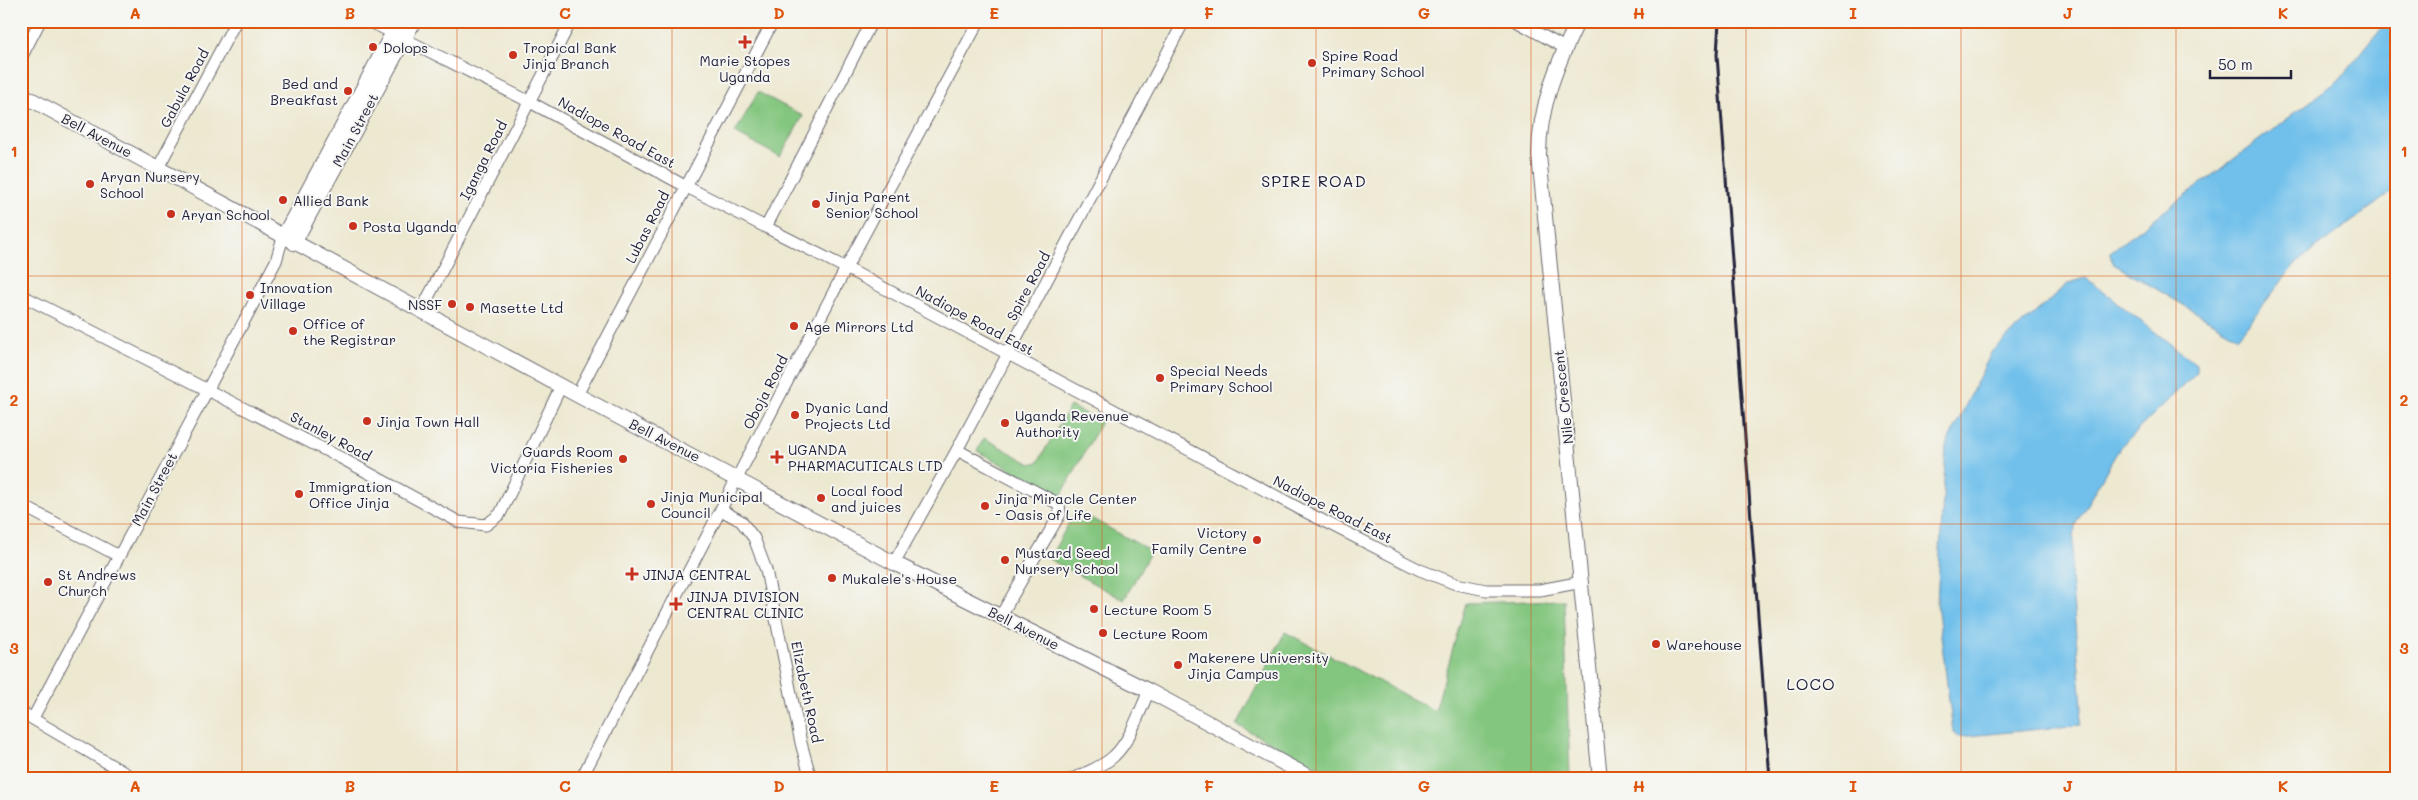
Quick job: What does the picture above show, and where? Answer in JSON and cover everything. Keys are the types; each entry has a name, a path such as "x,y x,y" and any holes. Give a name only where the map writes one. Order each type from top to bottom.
{"street":[{"path":"21,58 40,21"},
{"name":"Gabula Road","path":"158,168 236,21"},
{"name":"Nadiope Road East","path":"368,21 399,31 685,186 846,268 1304,511 1420,570 1470,587 1517,591 1540,590 1582,582"},
{"name":"Main Street","path":"33,718 399,31 414,21"},
{"name":"Iganga Road","path":"421,311 571,21"},
{"name":"Lubas Road","path":"577,395 773,21"},
{"path":"766,227 872,21"},
{"name":"Oboja Road","path":"581,779 846,268 979,21"},
{"name":"Spire Road","path":"894,562 1009,354 1184,21"},
{"path":"1516,21 1565,48"},
{"name":"Nile Crescent","path":"1578,21 1565,48 1544,107 1540,127 1539,155 1600,779"},
{"name":"Bell Avenue","path":"21,94 577,395 1000,617 1149,691 1313,779"},
{"name":"Stanley Road","path":"21,295 341,458 459,522 486,525 500,514 561,386"},
{"path":"957,450 1059,504 1060,514 1000,617"},
{"path":"21,505 119,556"},
{"name":"Elizabeth Road","path":"721,510 741,520 754,538 766,570 802,743 812,779"},
{"path":"1073,779 1113,757 1123,745 1149,691"},
{"path":"21,712 135,779"}],"green space":[{"path":"758,92 803,116 780,157 735,133"},
{"path":"1070,406 1101,422 1061,496 977,451 984,438 1031,464 1038,462"},
{"path":"1076,510 1151,551 1124,600 1049,559"},
{"path":"1564,600 1570,779 1341,779 1237,725 1285,632 1435,711 1466,603"}],"water":[{"path":"2387,21 2397,21 2397,188 2296,263 2238,337 2112,263 2110,252 2339,80"},
{"path":"2086,278 2196,364 2196,373 2120,447 2075,525 2071,577 2082,705 2081,725 1959,737 1953,732 1937,603 1946,446 1992,351 2069,283"}],"railway":[{"path":"1719,21 1717,55 1770,779"}],"place":[{"name":"Marie Stopes Uganda","path":"745,42"},
{"name":"Dolops","path":"373,47"},
{"name":"Tropical Bank Jinja Branch","path":"513,55"},
{"name":"Spire Road Primary School","path":"1312,63"},
{"name":"Bed and Breakfast","path":"348,91"},
{"name":"Aryan Nursery School","path":"90,184"},
{"name":"Allied Bank","path":"283,200"},
{"name":"Jinja Parent Senior School","path":"816,204"},
{"name":"Aryan School","path":"171,214"},
{"name":"Posta Uganda","path":"353,226"},
{"name":"Innovation Village","path":"250,295"},
{"name":"NSSF","path":"452,304"},
{"name":"Masette Ltd","path":"470,307"},
{"name":"Age Mirrors Ltd","path":"794,326"},
{"name":"Office of the Registrar","path":"293,331"},
{"name":"Special Needs Primary School","path":"1160,378"},
{"name":"Dyanic Land Projects Ltd","path":"795,415"},
{"name":"Jinja Town Hall","path":"367,421"},
{"name":"Uganda Revenue Authority","path":"1005,423"},
{"name":"UGANDA PHARMACUTICALS LTD","path":"777,457"},
{"name":"Guards Room Victoria Fisheries","path":"623,459"},
{"name":"Immigration Office Jinja","path":"299,494"},
{"name":"Local food and juices","path":"821,498"},
{"name":"Jinja Municipal Council","path":"651,504"},
{"name":"Jinja Miracle Center - Oasis of Life","path":"985,506"},
{"name":"Victory Family Centre","path":"1257,540"},
{"name":"Mustard Seed Nursery School","path":"1005,560"},
{"name":"JINJA CENTRAL","path":"632,574"},
{"name":"Mukalele's House","path":"832,578"},
{"name":"St Andrews Church","path":"48,582"},
{"name":"JINJA DIVISION CENTRAL CLINIC","path":"676,604"},
{"name":"Lecture Room 5","path":"1094,609"},
{"name":"Lecture Room","path":"1103,633"},
{"name":"Warehouse","path":"1656,644"},
{"name":"Makerere University Jinja Campus","path":"1178,665"}],"district":[{"name":"SPIRE ROAD","path":"1314,180"},
{"name":"LOCO","path":"1811,683"}]}
